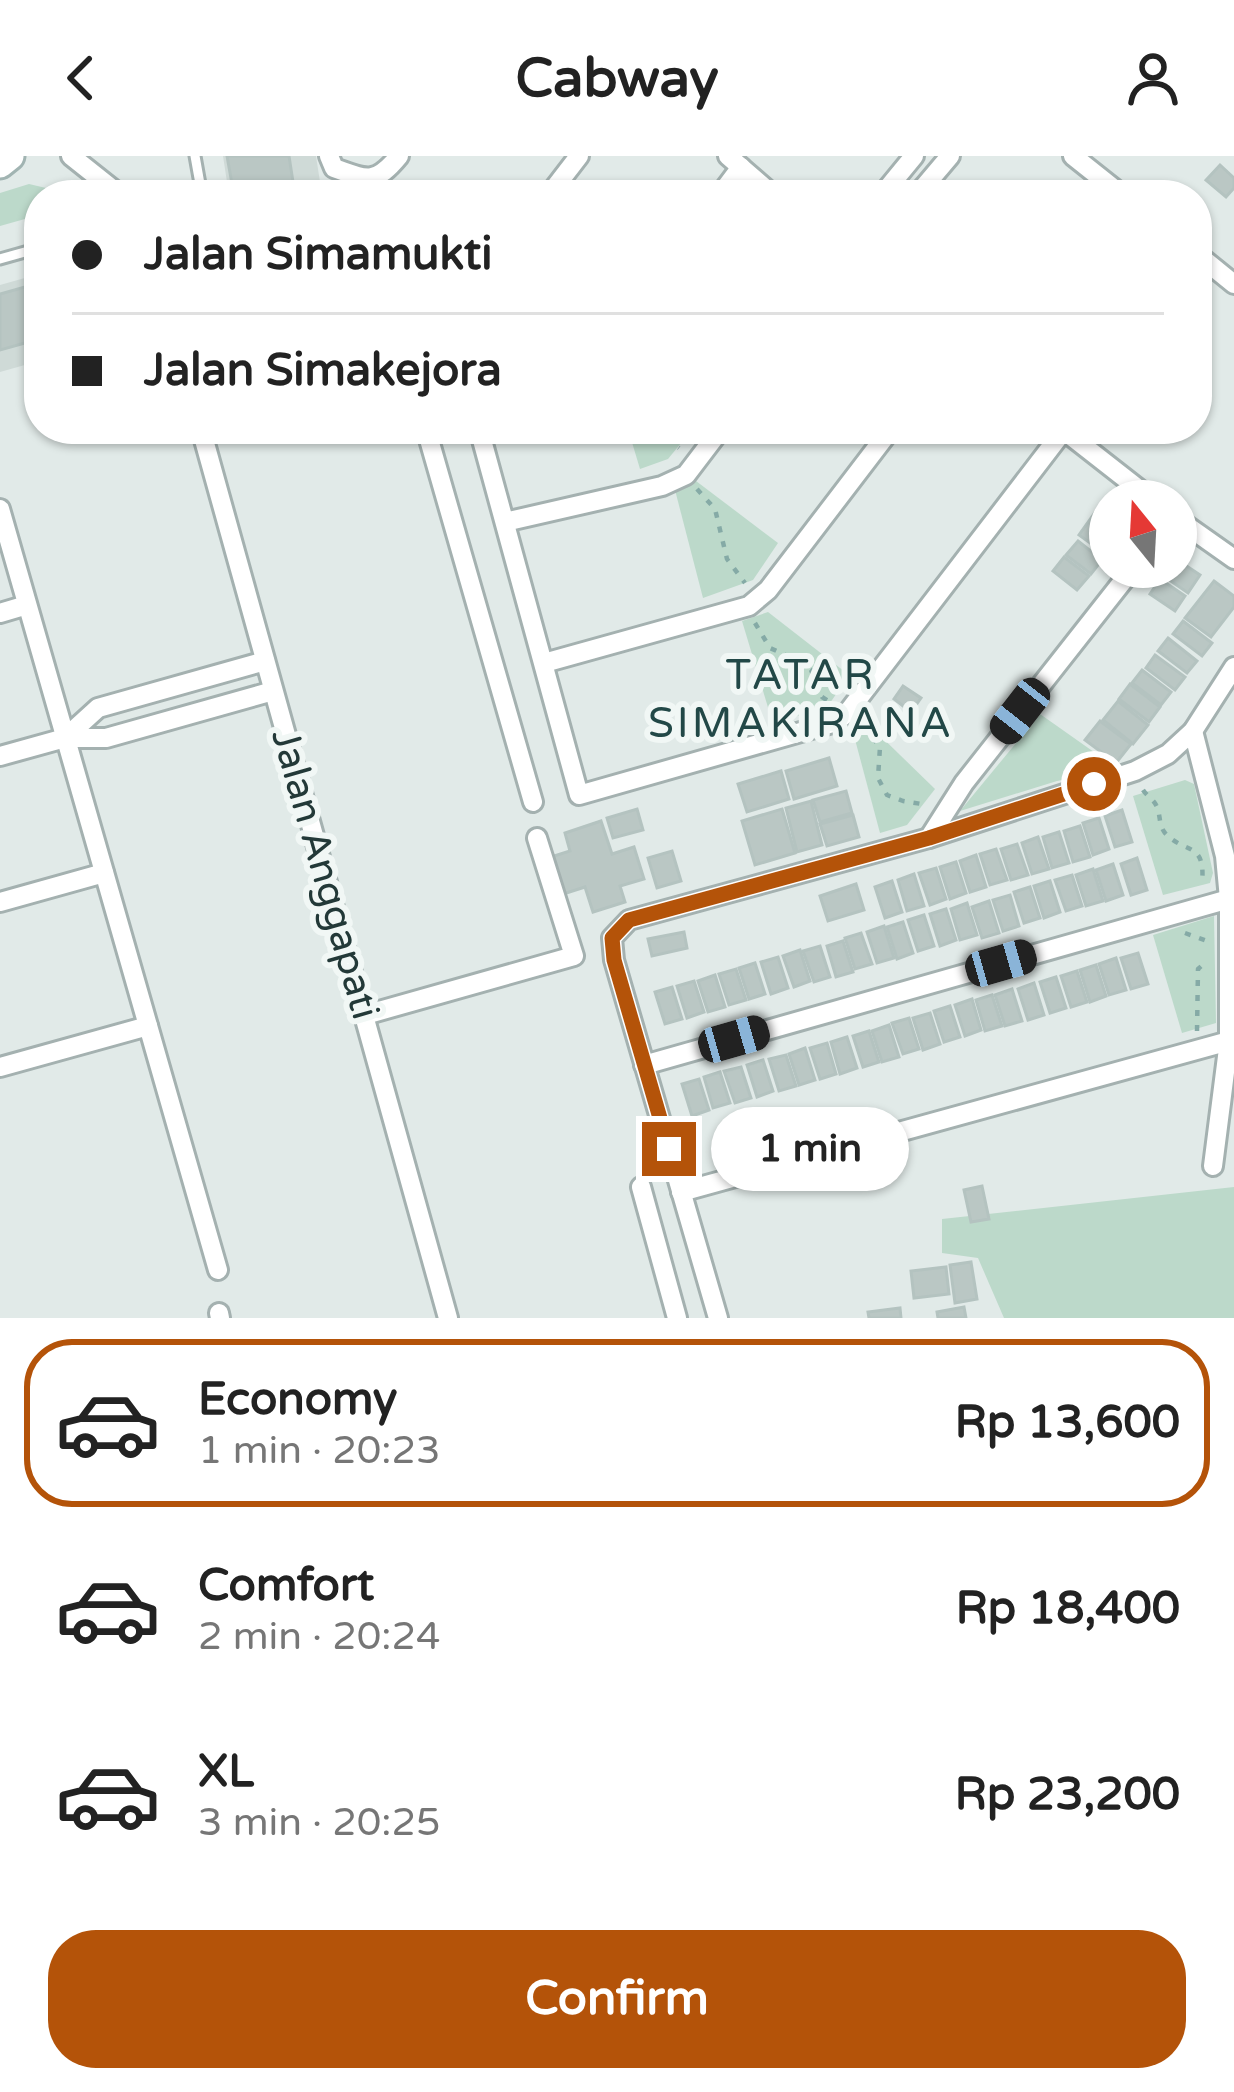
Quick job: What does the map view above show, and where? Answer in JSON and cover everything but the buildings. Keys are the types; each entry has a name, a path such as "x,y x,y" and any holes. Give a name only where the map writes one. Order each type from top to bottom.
{"main road":[{"path":"0,164 10,156"}],"street":[{"path":"71,156 101,180"},
{"path":"328,156 334,168 364,178 377,177 399,156"},
{"path":"561,180 579,156"},
{"path":"894,180 914,156"},
{"path":"929,180 950,156"},
{"path":"1073,156 1103,180"},
{"name":"Jalan Anggapati","path":"205,444 448,1318"},
{"path":"430,444 533,802"},
{"path":"483,444 579,795 836,722 1052,444"},
{"path":"506,522 662,486 692,468 710,444"},
{"path":"544,664 748,606 768,590 880,444"},
{"path":"1081,444 1127,480"},
{"path":"0,509 218,1270"},
{"path":"1197,533 1234,559"},
{"path":"929,838 947,807 1118,588"},
{"path":"0,613 27,605"},
{"path":"65,738 98,708 265,662"},
{"path":"718,1318 614,960 612,938 629,920 929,838 1135,771 1168,754 1193,731 1234,668"},
{"path":"0,756 65,738 106,738 273,691"},
{"path":"1193,731 1225,856 1229,898 1229,1041 1213,1166"},
{"path":"364,1015 574,956 537,838"},
{"path":"0,902 104,873"},
{"path":"644,1065 1229,898"},
{"path":"0,1067 148,1026"},
{"path":"681,1192 1229,1041"},
{"path":"641,1186 677,1318"}],"path":[{"path":"669,444 692,468 715,509 727,559 746,584 748,606 770,648 811,670 822,697 848,712 880,747 878,778 887,795 947,807"},
{"path":"1135,771 1144,794 1156,805 1161,829 1199,856 1203,877 1184,932 1207,941 1212,952 1198,969 1199,1049"}],"shaded area":[{"path":"223,156 316,156 320,180 227,180"},
{"path":"24,278 24,365 0,372 0,285"}],"green space":[{"path":"24,186 24,219 0,226 0,193"},
{"path":"632,444 680,444 668,459 640,469"},
{"path":"696,481 778,543 753,580 703,598 675,490"},
{"path":"768,612 849,675 828,706 773,724 742,621"},
{"path":"1040,714 1118,769 1057,781 960,811"},
{"path":"863,719 935,789 907,825 880,833 853,732"},
{"path":"1185,780 1194,784 1213,873 1210,883 1163,895 1133,796"},
{"path":"1214,916 1216,1023 1182,1033 1153,935"},
{"path":"1234,1187 1234,1318 1004,1318 978,1258 942,1253 942,1219"}],"district":[{"name":"TATAR SIMAKIRANA","path":"801,699"}],"route":[{"path":"669,1149 614,960 612,938 629,920 929,838 1094,784"}]}
